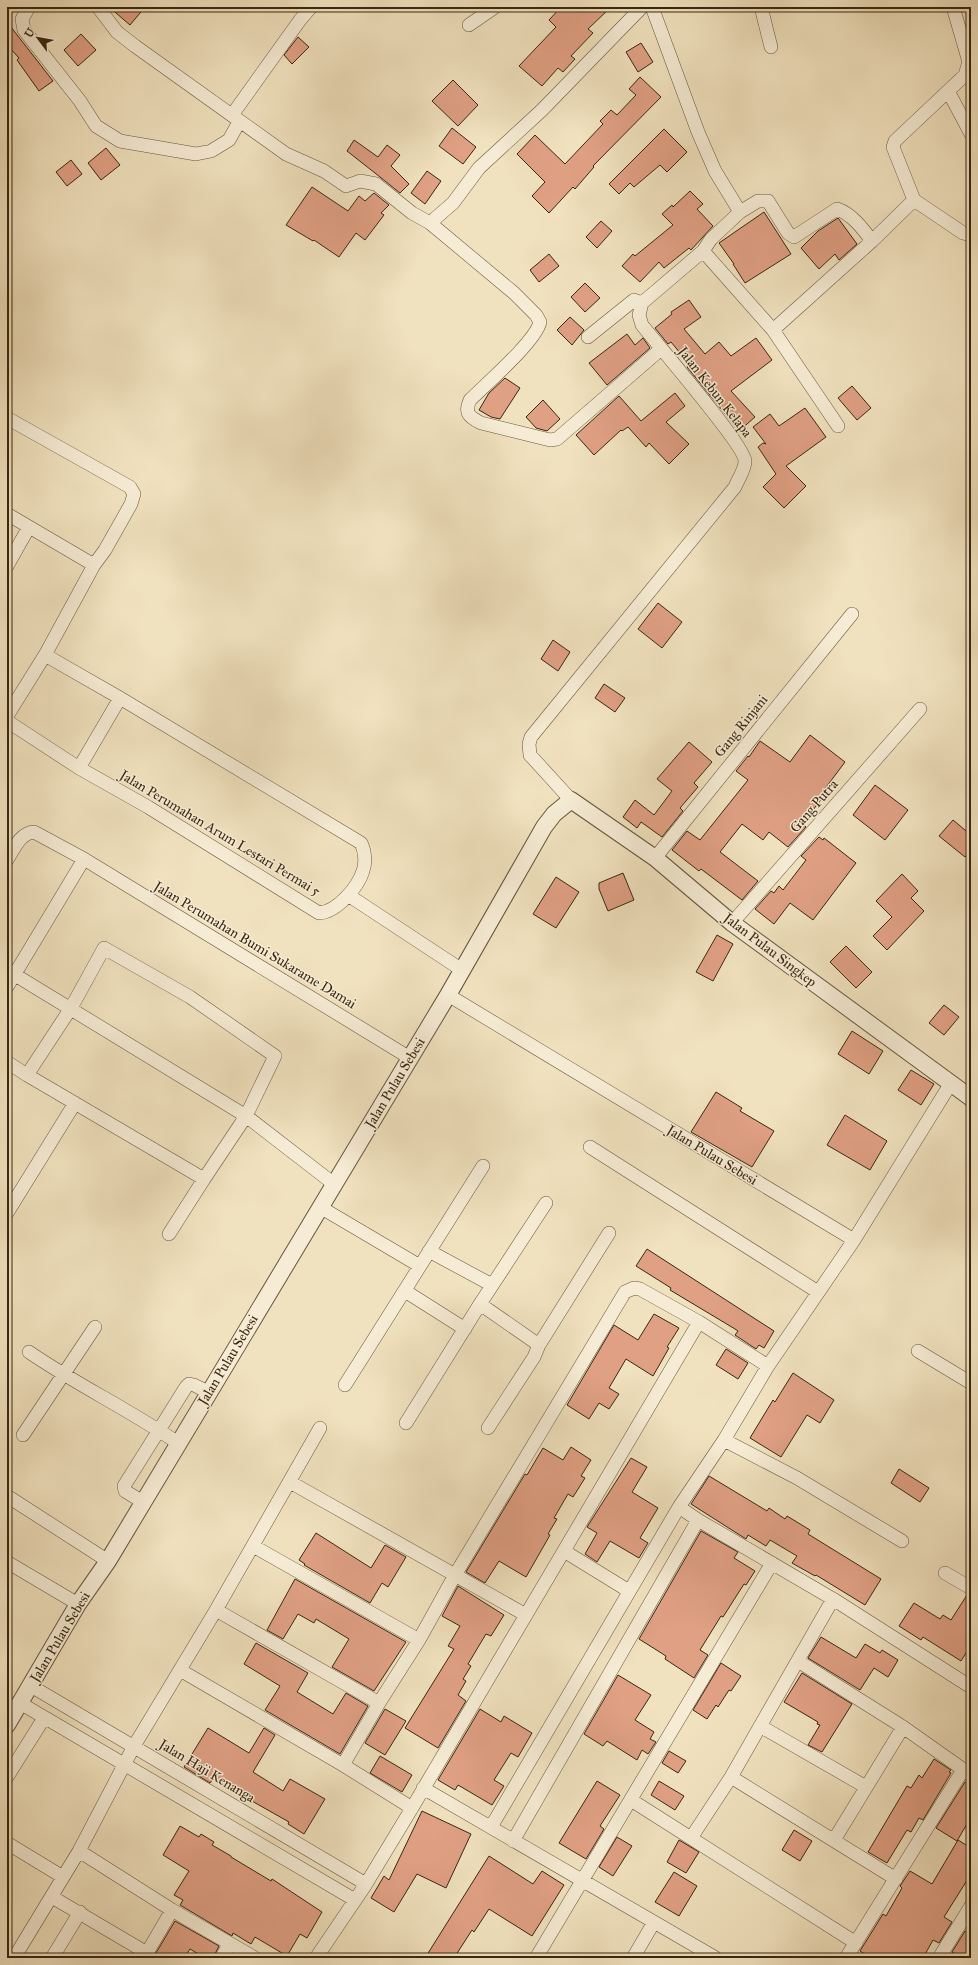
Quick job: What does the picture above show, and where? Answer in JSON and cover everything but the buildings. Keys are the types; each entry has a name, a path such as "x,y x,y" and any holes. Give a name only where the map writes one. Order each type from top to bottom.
{"street":[{"path":"29,7 22,20 24,30 80,102 96,126 120,141 196,154 211,151 229,140 236,119 300,20 311,7"},
{"path":"98,7 117,32 286,154 324,171 346,186 360,181 376,184 412,213 430,223 514,293 536,315 540,322 539,330 470,400 466,407 467,414 471,418 481,423 550,440 557,439 661,348"},
{"path":"469,25 495,7"},
{"path":"430,223 453,203 479,168 542,110 642,7"},
{"path":"652,7 701,138 715,171 740,212"},
{"path":"760,7 771,47"},
{"path":"953,7 969,62 965,75 895,141 893,147 914,200 963,233 971,235"},
{"path":"948,91 971,134"},
{"path":"773,330 872,241 914,200"},
{"path":"588,337 634,300 642,303 703,251 711,239 740,212 758,201 768,201 788,233 794,237 837,209 843,211 861,227 872,241"},
{"path":"703,251 773,330 838,426"},
{"name":"Jalan Kebun Kelapa","path":"571,800 530,755 529,744 531,736 735,487 745,461 743,454 642,325 639,315 642,303"},
{"path":"7,418 132,490 134,494 131,504 105,550 94,565 45,655 7,716"},
{"path":"7,514 94,565"},
{"path":"7,566 29,527"},
{"name":"Gang Rinjani","path":"655,858 852,614"},
{"path":"45,655 120,698 79,768"},
{"name":"Jalan Perumahan Arum Lestari Permai 5","path":"7,722 79,768 148,806 319,913 327,912 333,909 348,895 364,871 364,854 361,843 120,698"},
{"name":"Gang Putra","path":"732,923 920,709"},
{"name":"Jalan Pulau Singkep","path":"571,800 655,858 732,923 971,1098"},
{"name":"Jalan Pulau Sebesi","path":"7,1725 78,1604 108,1562 208,1392 448,995 546,823 554,814 571,800"},
{"name":"Jalan Perumahan Bumi Sukarame Damai","path":"7,860 19,841 28,833 34,832 84,859 410,1058"},
{"path":"7,987 11,972 84,859"},
{"path":"348,895 462,970"},
{"path":"27,1075 71,1008 104,948 190,997 275,1056 246,1116 169,1234"},
{"path":"11,972 246,1116 334,1184"},
{"name":"Jalan Pulau Sebesi","path":"448,995 854,1240"},
{"path":"7,1062 204,1179"},
{"path":"492,1827 679,1507 724,1440 768,1366 854,1240 951,1083"},
{"path":"7,1212 76,1103"},
{"path":"590,1147 818,1292"},
{"path":"345,1385 483,1166"},
{"path":"406,1423 492,1285 546,1203"},
{"path":"320,1207 420,1266"},
{"path":"488,1428 534,1357 539,1345 609,1233"},
{"path":"429,1251 492,1285"},
{"path":"343,1765 379,1703 419,1640 455,1576 625,1292 634,1288 640,1289 699,1322 768,1366"},
{"path":"405,1291 465,1329"},
{"path":"480,1304 539,1345"},
{"path":"316,1958 366,1884 412,1808 699,1322"},
{"path":"23,1435 64,1376 95,1327"},
{"path":"918,1351 971,1383"},
{"path":"29,1352 64,1376 159,1430 178,1443"},
{"path":"143,1502 125,1492 124,1486 186,1387 189,1384 194,1385 208,1392"},
{"path":"14,1958 79,1851 134,1746 254,1546 320,1428"},
{"path":"724,1440 797,1478 902,1541"},
{"path":"290,1482 526,1615"},
{"path":"7,1496 108,1562"},
{"path":"679,1507 698,1520 833,1599 971,1687"},
{"path":"513,1840 698,1520"},
{"path":"254,1546 419,1640"},
{"path":"564,1551 629,1591"},
{"path":"7,1562 78,1604"},
{"path":"536,1958 772,1563"},
{"path":"945,1573 971,1588"},
{"path":"691,1838 731,1777 833,1599"},
{"path":"216,1610 379,1703"},
{"path":"798,1661 903,1727 967,1772 846,1958"},
{"path":"180,1670 343,1765 412,1808"},
{"name":"Jalan Haji Kenanga","path":"31,1686 366,1884"},
{"path":"20,1703 124,1766 355,1900"},
{"path":"7,1777 44,1718"},
{"path":"760,1726 866,1787"},
{"path":"834,1840 903,1727"},
{"path":"731,1777 896,1879"},
{"path":"423,1788 716,1958"},
{"path":"631,1800 856,1943"},
{"path":"7,1843 63,1877"},
{"path":"79,1851 172,1910 255,1958"},
{"path":"52,1897 80,1912 145,1955 172,1910"},
{"path":"939,1958 971,1906"},
{"path":"52,1958 80,1912"},
{"path":"633,1958 654,1922"},
{"path":"221,1958 230,1944"}]}
